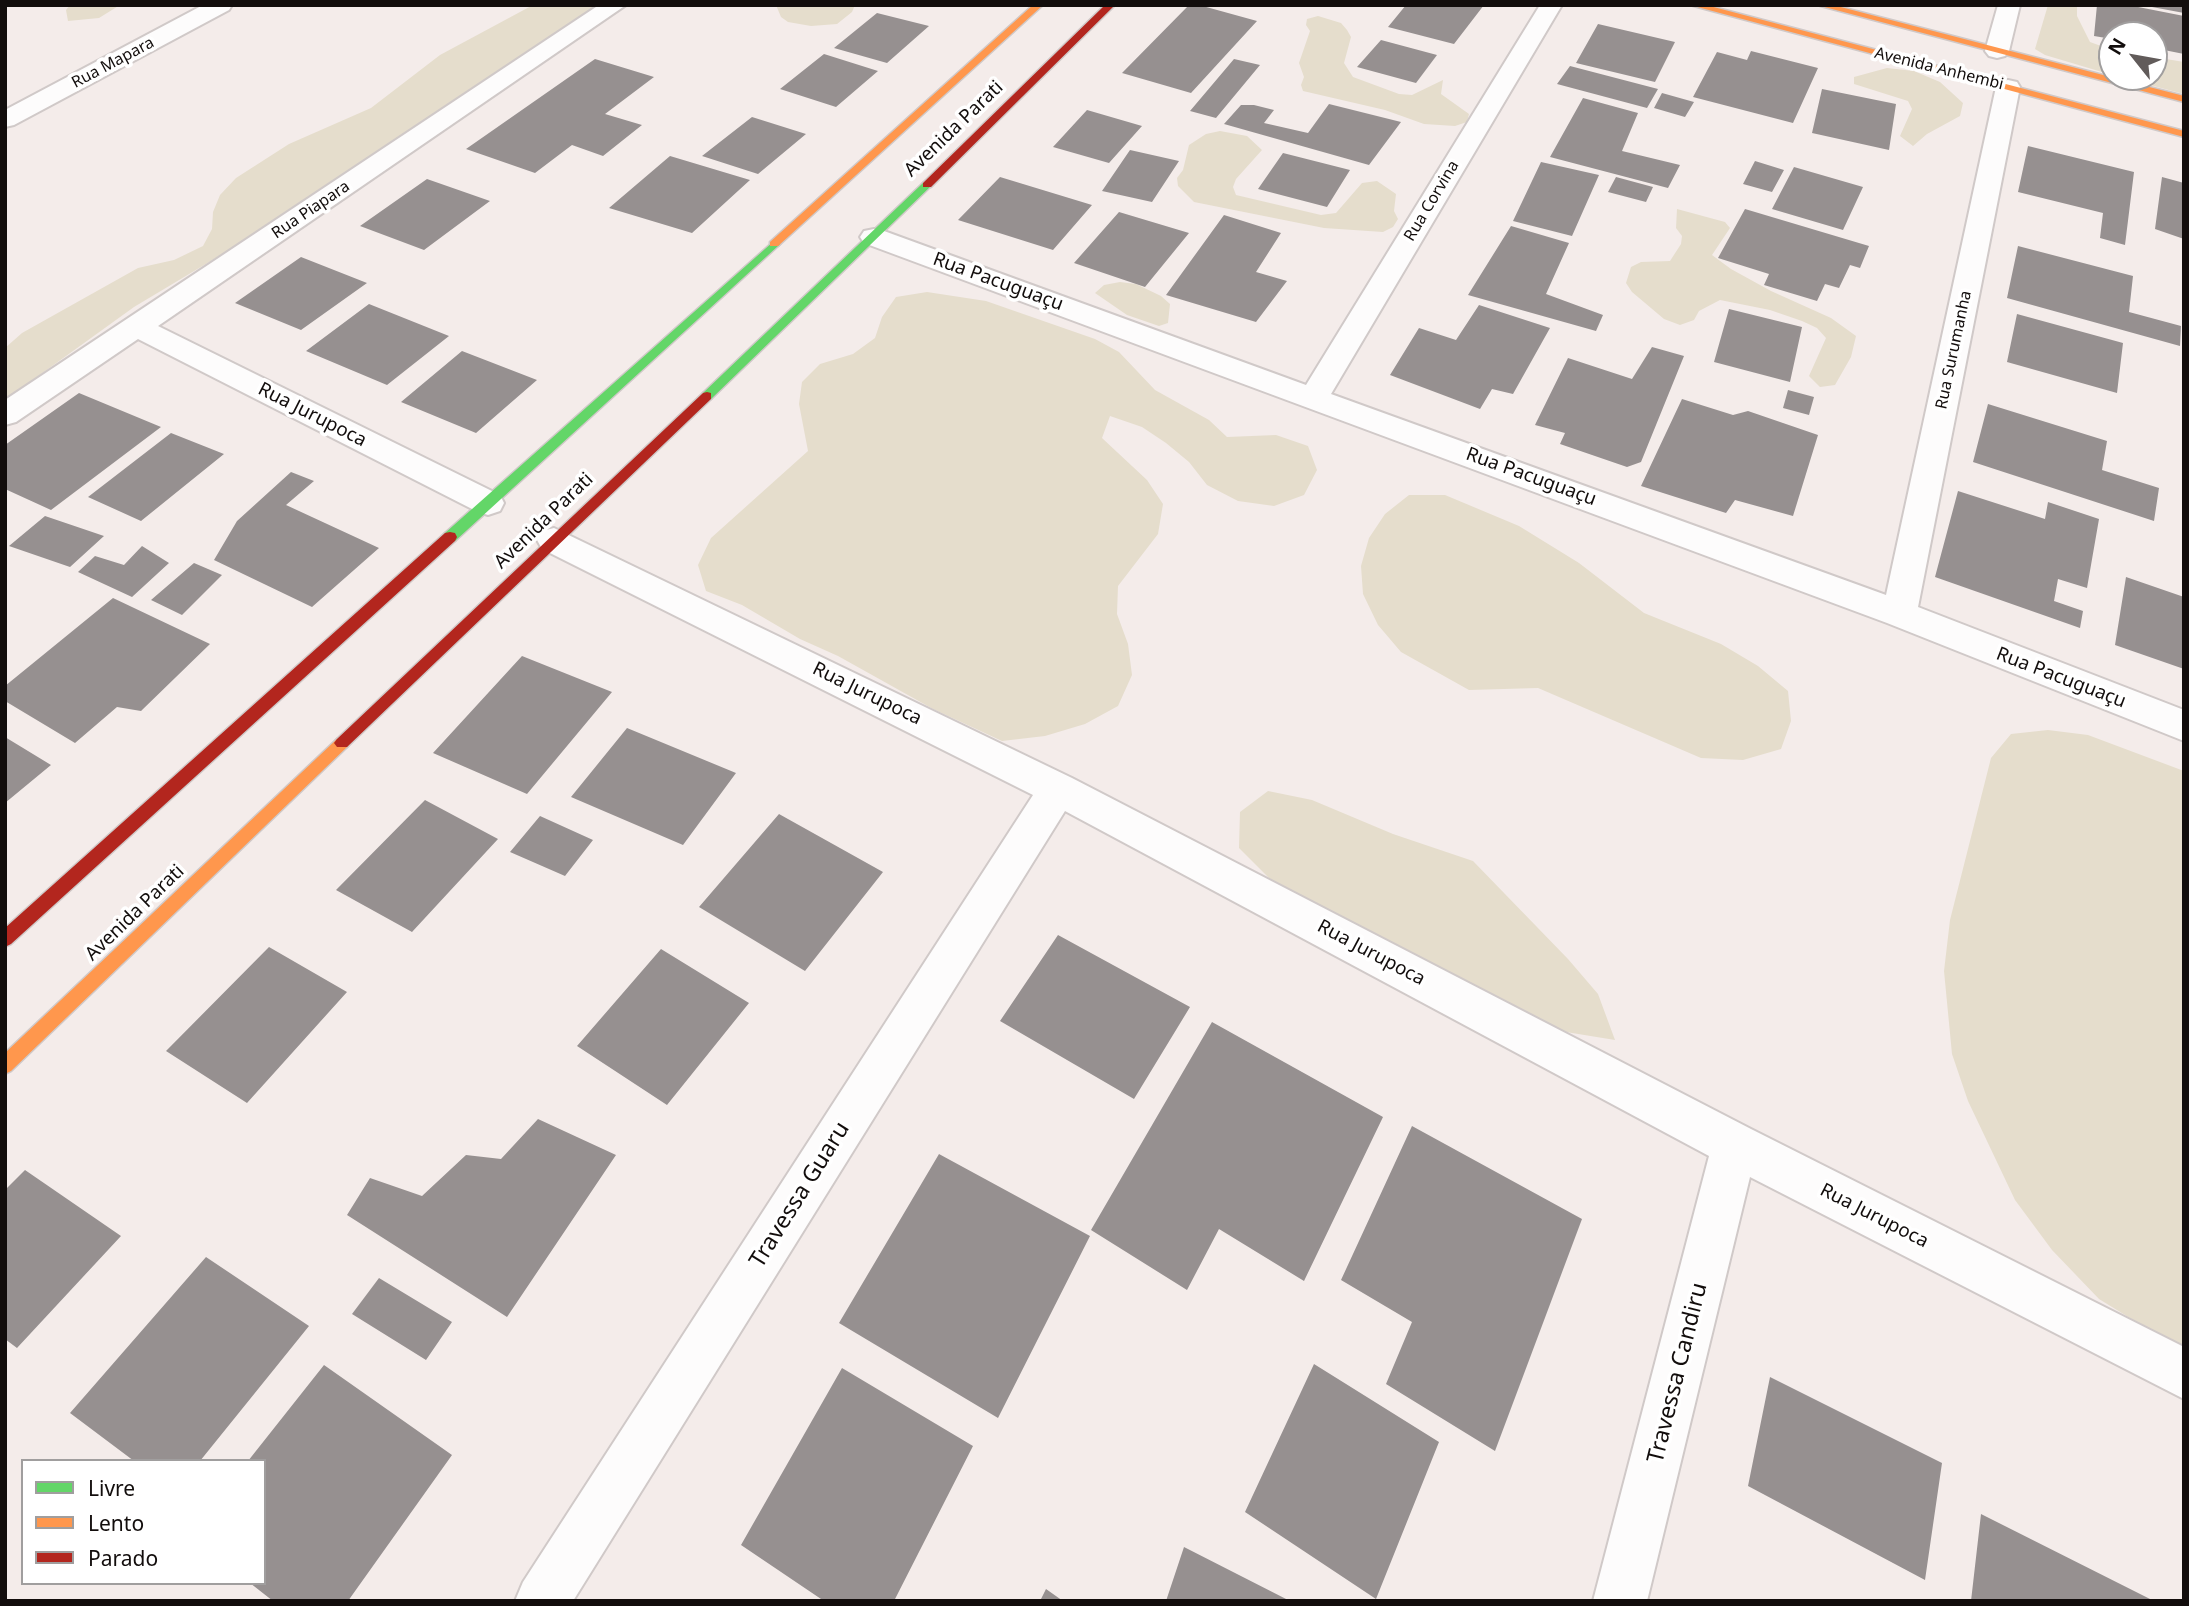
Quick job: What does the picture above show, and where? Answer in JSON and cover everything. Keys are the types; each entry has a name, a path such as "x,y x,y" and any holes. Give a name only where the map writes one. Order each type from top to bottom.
{"street":[{"name":"Rua Mapara","path":"5,120 221,5"},
{"name":"Rua Piapara","path":"5,415 615,5"},
{"name":"Avenida Parati","path":"5,939 1039,5"},
{"name":"Avenida Parati","path":"5,1065 874,237 1111,5"},
{"name":"Rua Corvina","path":"1314,397 1551,5"},
{"name":"Avenida Anhembi","path":"1693,5 2184,134"},
{"name":"Avenida Anhembi","path":"1821,5 2184,99"},
{"path":"1997,51 2009,5"},
{"name":"Rua Surumanha","path":"1899,614 2008,86"},
{"name":"Rua Pacuguaçu","path":"874,237 1899,614 2184,726"},
{"name":"Rua Jurupoca","path":"136,327 488,503"},
{"name":"Rua Jurupoca","path":"554,540 1058,789 1735,1145 2184,1374"},
{"name":"Travessa Guaru","path":"542,1601 1058,789"},
{"name":"Travessa Candiru","path":"1620,1601 1735,1145"}],"shaded area":[{"path":"70,5 120,5 99,18 68,21 66,10"},
{"path":"533,5 603,5 276,222 134,307 5,400 5,348 22,333 138,268 174,260 203,246 212,229 213,212 220,195 236,178 289,144 371,108 440,55"},
{"path":"776,5 855,5 852,12 837,24 811,26 788,22 781,17"},
{"path":"2048,5 2077,5 2077,16 2090,42 2098,45 2098,71 2045,55 2035,49"},
{"path":"1318,16 1341,23 1347,30 1351,37 1344,63 1353,77 1399,94 1412,95 1443,80 1441,94 1469,114 1467,122 1455,126 1424,124 1385,110 1303,91 1301,85 1304,77 1299,63 1310,31 1306,25 1307,19"},
{"path":"2168,59 2184,62 2184,94 2168,90"},
{"path":"1887,68 1914,71 1940,82 1963,103 1960,116 1927,134 1913,146 1900,136 1912,109 1908,101 1854,84 1854,77"},
{"path":"1220,131 1247,136 1262,150 1236,179 1233,187 1236,195 1321,215 1336,213 1362,183 1377,181 1396,194 1394,211 1398,219 1393,227 1383,232 1324,228 1194,202 1178,186 1177,178 1183,170 1189,145 1206,134"},
{"path":"1677,209 1725,222 1730,228 1712,255 1731,269 1771,291 1831,318 1856,336 1851,357 1835,385 1820,387 1809,376 1826,338 1817,328 1802,321 1770,310 1720,300 1699,311 1694,320 1680,325 1664,319 1632,292 1626,283 1631,267 1641,262 1670,261 1681,244 1682,236 1676,228"},
{"path":"1120,282 1136,284 1161,296 1170,304 1168,323 1159,326 1127,315 1095,293 1104,285"},
{"path":"927,292 986,301 1095,339 1119,352 1155,390 1209,420 1227,437 1276,435 1308,446 1317,470 1304,495 1274,506 1238,501 1207,485 1189,462 1142,427 1110,416 1102,438 1147,480 1163,504 1158,534 1118,586 1117,614 1128,644 1132,675 1118,706 1085,724 1045,736 1002,741 933,709 838,656 800,639 742,605 706,591 698,565 711,538 808,451 799,404 802,382 820,364 853,354 875,338 882,317 896,297"},
{"path":"1409,495 1445,495 1519,526 1579,563 1644,613 1721,644 1758,666 1788,691 1791,721 1781,749 1743,760 1701,758 1538,688 1469,690 1401,652 1378,625 1363,594 1361,566 1369,538 1385,514"},
{"path":"2048,730 2088,735 2184,771 2184,1346 2156,1334 2099,1299 2052,1250 2015,1200 1968,1101 1952,1054 1944,971 1950,920 1991,758 2011,734"},
{"path":"1268,791 1312,800 1393,834 1473,861 1568,959 1598,994 1615,1040 1566,1032 1307,901 1269,878 1239,848 1240,812"}],"building":[{"path":"1189,5 1199,5 1257,21 1191,93 1122,73"},
{"path":"1406,5 1484,5 1454,44 1388,27"},
{"path":"2097,5 2128,5 2184,16 2184,54 2168,51 2168,21 2098,21 2098,37 2094,36"},
{"path":"2184,5 2184,13 2152,7"},
{"path":"877,13 929,26 887,63 834,48"},
{"path":"1598,24 1675,42 1655,82 1576,63"},
{"path":"1381,40 1437,55 1416,83 1357,67"},
{"path":"1751,51 1818,68 1793,123 1693,97 1717,52 1747,60"},
{"path":"824,54 878,71 836,107 780,89"},
{"path":"595,59 654,77 605,114 642,125 603,156 572,145 535,173 466,149"},
{"path":"1234,59 1260,65 1216,118 1190,111"},
{"path":"1570,66 1658,89 1647,108 1557,84"},
{"path":"1822,89 1896,104 1889,150 1812,133"},
{"path":"1662,93 1694,102 1685,117 1654,108"},
{"path":"1583,98 1638,113 1622,151 1680,165 1668,188 1550,157"},
{"path":"1329,104 1401,122 1369,165 1224,124 1241,105 1254,105 1274,110 1264,123 1308,133"},
{"path":"1087,110 1142,126 1109,163 1053,147"},
{"path":"752,117 806,134 758,174 702,156"},
{"path":"2028,146 2134,172 2125,245 2100,238 2103,213 2018,192"},
{"path":"1130,150 1179,161 1152,202 1102,191"},
{"path":"1283,153 1350,170 1327,207 1258,189"},
{"path":"670,156 750,180 692,233 609,208"},
{"path":"1755,161 1784,170 1772,192 1743,184"},
{"path":"1541,162 1599,175 1572,236 1513,221"},
{"path":"1794,167 1863,187 1843,230 1772,209"},
{"path":"1000,177 1092,205 1053,250 958,220"},
{"path":"1616,177 1653,187 1646,202 1608,192"},
{"path":"2162,177 2184,183 2184,239 2155,229"},
{"path":"427,179 490,201 424,250 360,226"},
{"path":"1745,209 1869,246 1860,268 1850,265 1839,288 1825,284 1817,301 1764,285 1769,274 1718,258"},
{"path":"1119,212 1189,233 1145,287 1074,263"},
{"path":"1224,215 1281,233 1256,272 1287,281 1256,322 1166,295"},
{"path":"1511,226 1569,243 1546,294 1603,315 1596,331 1468,295"},
{"path":"2018,246 2133,276 2129,312 2181,326 2180,346 2007,298"},
{"path":"301,257 367,283 301,330 235,303"},
{"path":"369,304 449,336 387,385 306,351"},
{"path":"1479,305 1550,328 1513,394 1492,389 1480,409 1390,375 1419,328 1456,340"},
{"path":"1729,309 1802,327 1790,382 1714,362"},
{"path":"2017,314 2123,343 2117,393 2007,362"},
{"path":"1652,347 1684,356 1641,462 1627,467 1560,444 1565,433 1535,425 1568,358 1632,379"},
{"path":"462,351 537,380 476,433 401,402"},
{"path":"1788,390 1814,397 1809,415 1783,408"},
{"path":"79,393 161,427 51,510 5,489 5,445"},
{"path":"1682,399 1733,415 1748,411 1818,435 1793,516 1735,500 1726,513 1641,486"},
{"path":"1988,404 2107,441 2102,470 2159,488 2154,521 1973,462"},
{"path":"171,433 224,454 141,521 88,497"},
{"path":"291,472 314,481 286,505 379,548 312,607 214,560 237,521"},
{"path":"1958,491 2045,519 2048,502 2099,519 2087,588 2058,579 2054,601 2083,611 2080,628 1935,577"},
{"path":"45,516 104,536 70,567 9,546"},
{"path":"142,546 169,563 132,597 78,572 95,556 124,565"},
{"path":"194,563 222,575 182,615 151,600"},
{"path":"2126,577 2184,597 2184,669 2115,645"},
{"path":"113,598 210,644 141,711 117,707 75,743 5,701 5,686"},
{"path":"522,656 612,692 527,794 433,753"},
{"path":"627,728 736,773 683,845 571,797"},
{"path":"5,737 51,765 5,803"},
{"path":"425,800 498,839 412,932 336,890"},
{"path":"779,814 883,872 805,971 699,907"},
{"path":"540,816 593,840 565,876 510,852"},
{"path":"1058,935 1190,1007 1134,1099 1000,1021"},
{"path":"269,947 347,992 247,1103 166,1051"},
{"path":"661,949 749,1003 667,1105 577,1046"},
{"path":"1212,1022 1383,1117 1304,1281 1219,1229 1187,1290 1091,1230"},
{"path":"538,1119 616,1155 507,1317 347,1215 370,1178 422,1196 466,1155 501,1159"},
{"path":"1412,1126 1582,1219 1495,1451 1386,1384 1412,1322 1341,1280"},
{"path":"939,1154 1090,1236 998,1418 839,1323"},
{"path":"25,1170 121,1236 17,1348 5,1339 5,1190"},
{"path":"206,1257 309,1326 202,1459 131,1459 70,1413"},
{"path":"379,1278 452,1322 426,1360 352,1314"},
{"path":"1314,1364 1439,1442 1376,1599 1245,1512"},
{"path":"324,1365 452,1455 348,1601 273,1601 253,1585 266,1585 266,1459 250,1459"},
{"path":"842,1368 973,1446 894,1601 824,1601 741,1545"},
{"path":"1770,1377 1942,1463 1925,1580 1748,1486"},
{"path":"1981,1514 2154,1601 1971,1601"},
{"path":"1184,1547 1290,1601 1166,1601"},
{"path":"1046,1589 1063,1601 1040,1601"}],"traffic: fast":[{"path":"707,396 927,185"},
{"path":"450,537 774,244"}],"traffic: slow":[{"path":"774,244 1039,5"},
{"path":"1694,5 2184,134"},
{"path":"1821,5 2184,99"},
{"path":"5,1065 342,743"}],"traffic: jam":[{"path":"927,185 1111,5"},
{"path":"342,743 707,396"},
{"path":"5,939 450,537"}]}
